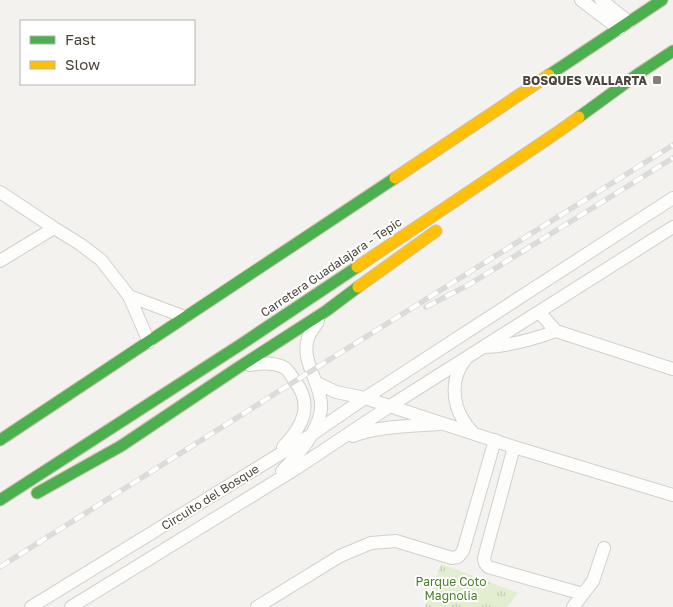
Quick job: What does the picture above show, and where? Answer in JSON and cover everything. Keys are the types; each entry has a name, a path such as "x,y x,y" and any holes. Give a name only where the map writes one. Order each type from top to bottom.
{"highway":[{"path":"642,13 649,0"},
{"path":"0,440 662,0"},
{"name":"Carretera Guadalajara - Tepic","path":"2,507 248,339 555,134 673,51"},
{"path":"487,192 555,134"},
{"path":"30,496 122,446 326,311 442,227"}],"street":[{"path":"581,0 599,6 624,26"},
{"path":"595,45 598,31 599,6"},
{"path":"0,192 80,244 101,260 129,296 148,342"},
{"name":"Circuito del Bosque","path":"31,607 311,435 673,198"},
{"name":"Circuito del Bosque","path":"71,607 266,487 468,356 673,227"},
{"path":"0,261 54,228"},
{"path":"129,296 186,318"},
{"path":"266,487 302,449 318,421 320,395 307,359 307,344 312,330 326,311"},
{"path":"539,312 556,331 673,369"},
{"path":"482,348 520,343 556,331"},
{"path":"468,356 460,367 455,395 458,409 464,422 473,433"},
{"path":"236,369 259,363 271,364 286,369 300,387 305,399 301,422 292,438 271,460"},
{"path":"316,383 336,392 365,398 673,495"},
{"path":"335,443 358,433 387,428 446,424"},
{"path":"257,607 274,603 340,556 371,543 396,541 452,558 458,557 463,551 495,440"},
{"path":"514,446 484,563 488,567 583,594"},
{"path":"573,607 593,581 604,548"}],"green space":[{"name":"Parque Coto Magnolia","path":"441,564 518,593 507,607 425,607"}],"railway":[{"path":"0,567 673,145"},
{"path":"426,307 470,284 673,158"}],"traffic: fast":[{"path":"549,75 662,0"},
{"path":"579,117 673,51"},
{"path":"0,440 395,178"},
{"path":"0,500 357,267"},
{"path":"37,493 121,446 326,311 358,287"}],"traffic: slow":[{"path":"395,178 549,75"},
{"path":"357,267 579,117"},
{"path":"358,287 436,231"}],"place":[{"name":"BOSQUES VALLARTA","path":"657,80"}]}
